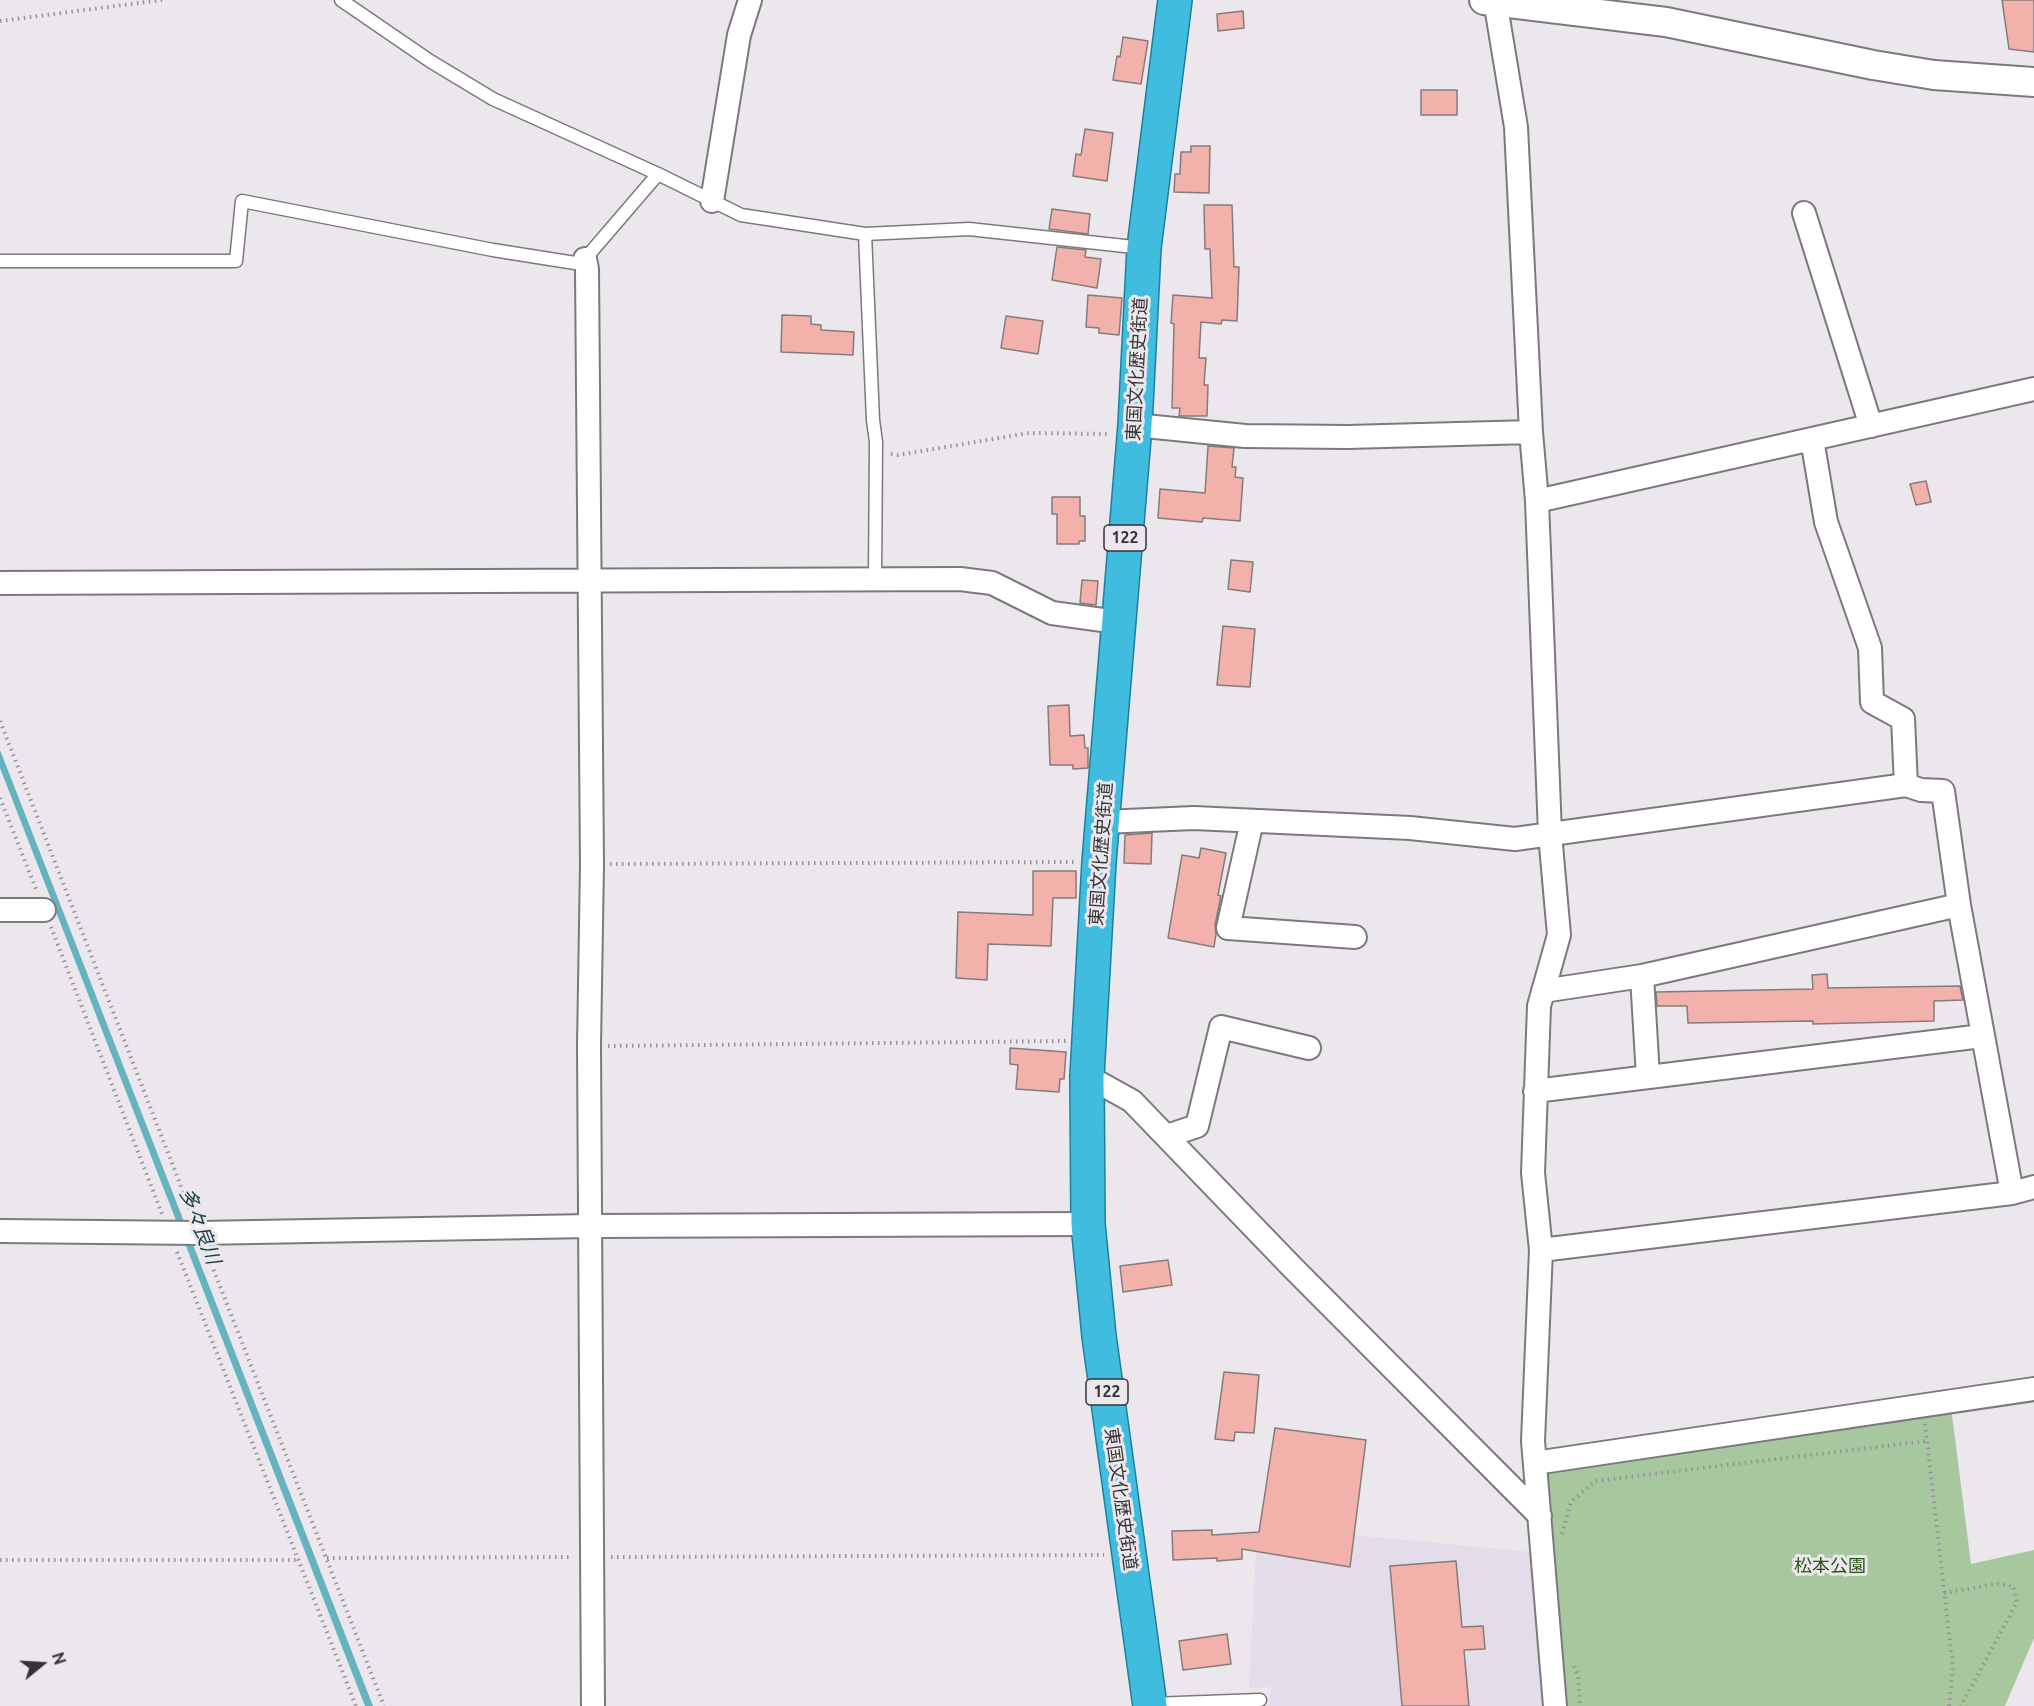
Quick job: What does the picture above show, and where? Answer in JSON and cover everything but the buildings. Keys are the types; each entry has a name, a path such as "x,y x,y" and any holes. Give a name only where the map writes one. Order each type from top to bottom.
{"highway":[{"name":"東国文化歴史街道","path":"1150,1705 1099,1336 1088,1224 1087,1076 1098,862 1134,429 1144,248 1175,0"}],"street":[{"path":"712,201 740,35 750,0"},
{"path":"1555,1706 1533,1440 1541,1250 1533,1173 1539,1006 1559,935 1550,834 1537,501 1531,432 1516,128 1491,1 1666,22 1873,65 1934,75 2034,82"},
{"path":"1804,213 1871,426"},
{"path":"585,259 587,268 592,864 589,1046 593,1706"},
{"path":"1537,501 2034,389"},
{"path":"1134,429 1256,436 1348,437 1531,432"},
{"path":"1812,439 1826,522 1870,648 1872,702 1903,719 1906,785"},
{"path":"0,583 960,579 992,583 1052,613 1117,622"},
{"path":"1103,822 1194,818 1410,828 1515,839 1906,785 1920,790 1943,790 1959,905 2012,1193"},
{"path":"1252,821 1228,927 1355,937"},
{"path":"1543,991 1642,976 1959,905"},
{"path":"0,910 44,910"},
{"path":"1642,976 1648,1077"},
{"path":"1167,1137 1197,1125 1221,1027 1309,1048"},
{"path":"1535,1091 1982,1036"},
{"path":"1087,1076 1132,1101 1300,1275 1540,1516"},
{"path":"1541,1250 2012,1193 2034,1187"},
{"path":"0,1231 211,1233 590,1226 1088,1224"},
{"path":"1535,1463 2034,1389"}],"lane":[{"path":"341,0 430,61 493,99 658,174 741,215 865,234 969,229 1144,248"},
{"path":"0,261 236,261 242,201 493,250 575,263 585,259 658,174"},
{"path":"865,234 876,451 875,579"},
{"path":"1150,1705 1260,1700"}],"path":[{"path":"0,21 162,0"},
{"path":"876,451 898,455 1029,433 1134,429"},
{"path":"0,798 356,1706"},
{"path":"592,864 1098,862"},
{"path":"589,1046 1089,1041"},
{"path":"1925,1421 1953,1668 1949,1706"},
{"path":"1562,1536 1571,1502 1595,1480 1927,1441"},
{"path":"327,1558 1129,1554"},
{"path":"0,1560 298,1560"},
{"path":"1944,1593 1996,1584 2013,1586 2017,1602 1961,1706"},
{"path":"1574,1665 1578,1675 1580,1706"}],"shaded area":[{"path":"1275,1428 1366,1440 1353,1535 1531,1552 1543,1706 1269,1706 1271,1687 1249,1688 1256,1551"}],"green space":[{"name":"松本公園","path":"1951,1407 1971,1564 2034,1550 2034,1638 2005,1706 1555,1706 1536,1469"}],"water":[{"path":"0,750 373,1706 365,1706 0,768"}],"water label":[{"name":"多々良川","path":"200,1226"}]}
